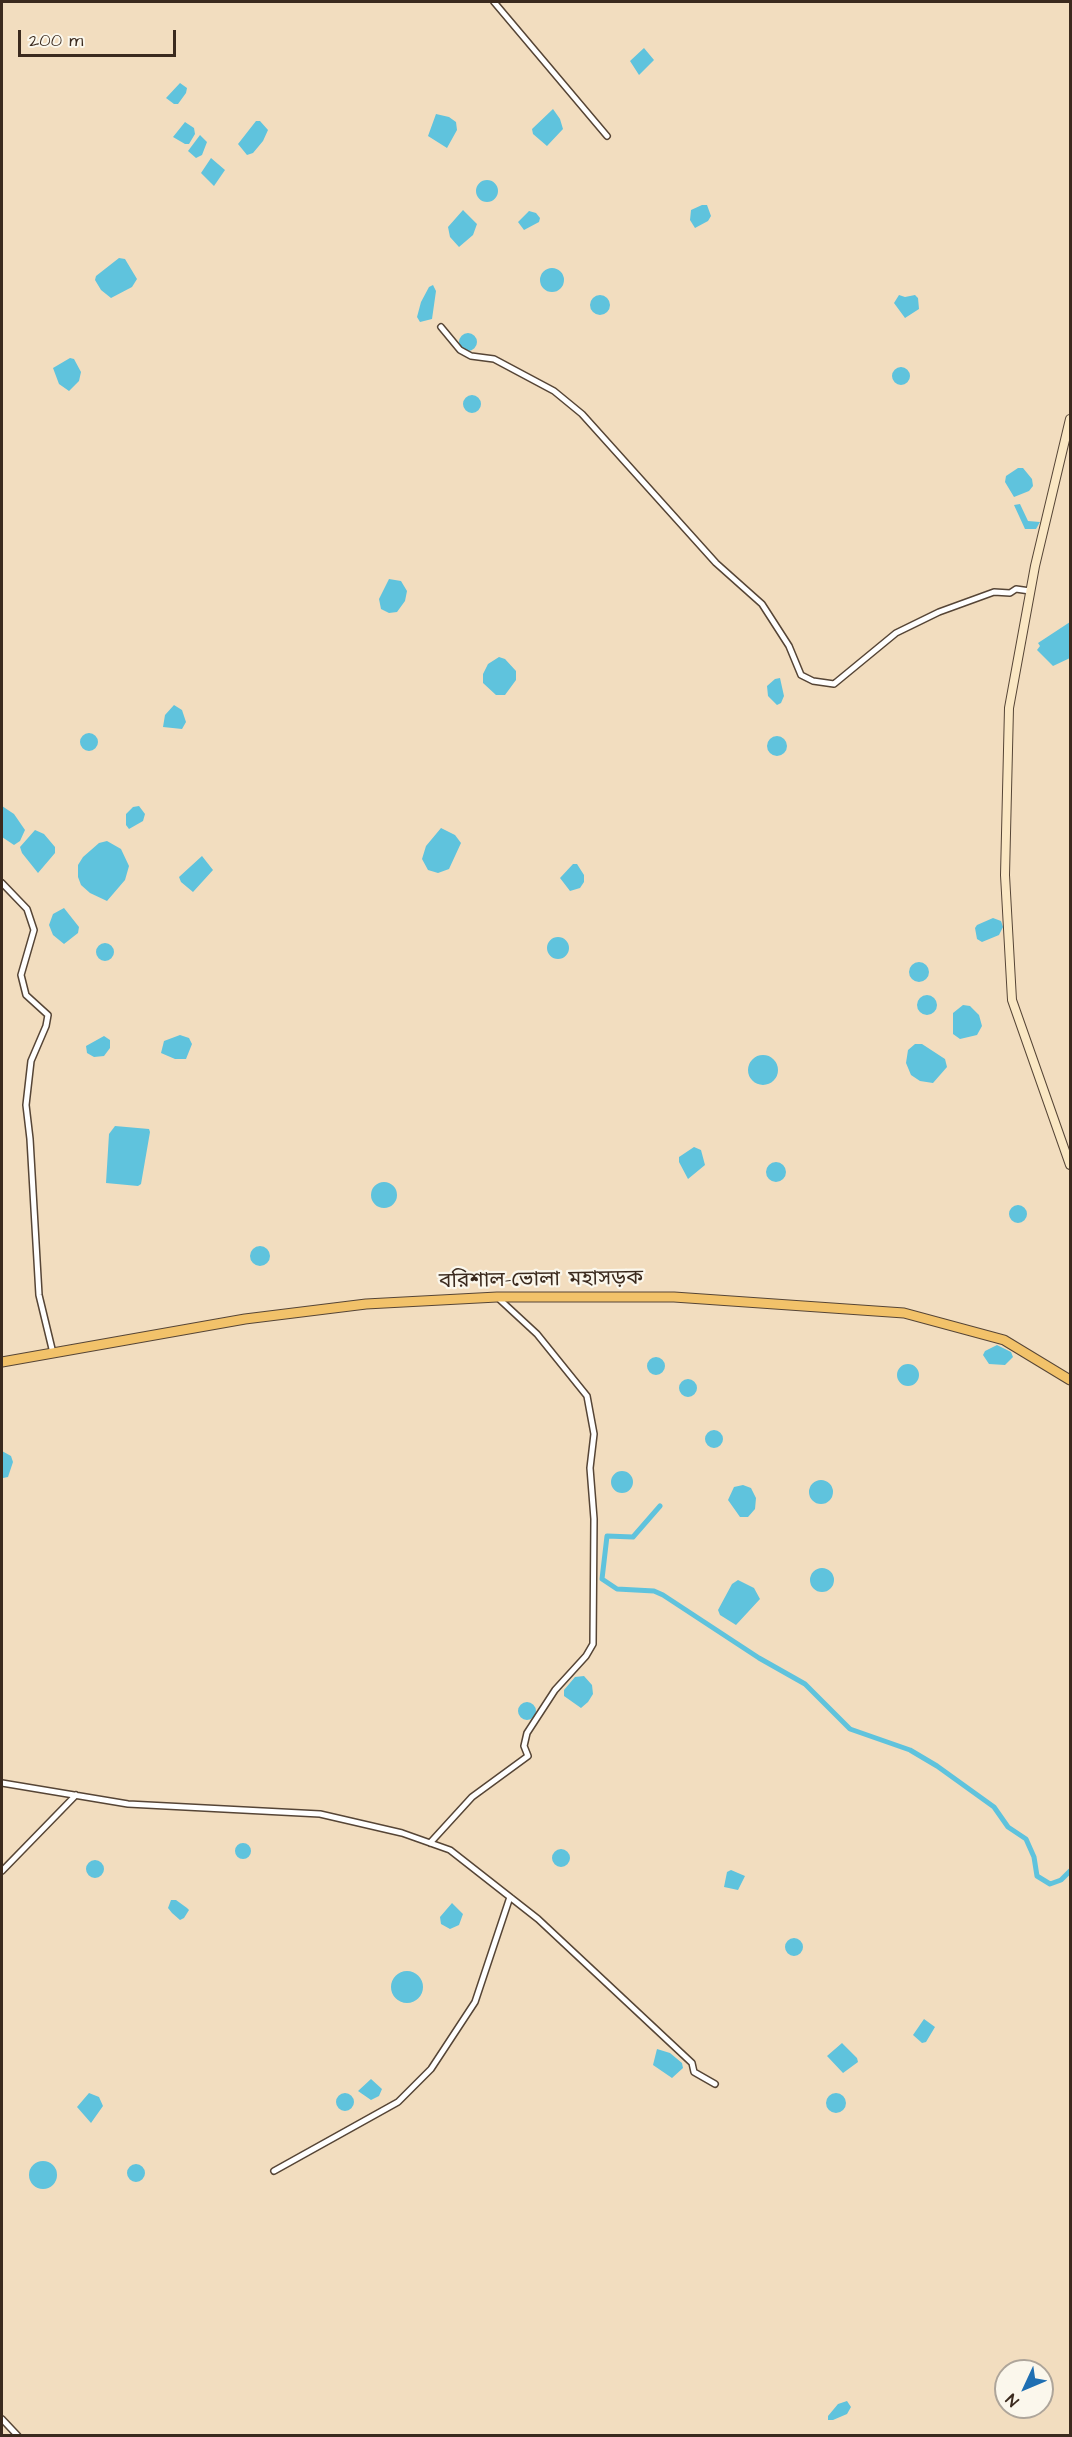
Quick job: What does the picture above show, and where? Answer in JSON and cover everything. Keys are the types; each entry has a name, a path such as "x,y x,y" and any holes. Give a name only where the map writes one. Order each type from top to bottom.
{"highway":[{"name":"বরিশাল-ভোলা মহাসড়ক","path":"2,1362 245,1319 366,1304 497,1297 674,1297 904,1313 1004,1340 1071,1380"}],"main road":[{"path":"1071,418 1030,591 1009,708 1006,806 1008,939 1012,1000 1071,1165"}],"street":[{"path":"494,2 607,136"},
{"path":"441,327 460,350 471,356 494,358 561,396 582,414 716,563 762,604 789,646 801,675 813,681 834,684 896,633 939,612 994,592 1010,593 1016,589 1030,591"},
{"path":"2,883 27,909 34,930 21,975 26,995 48,1015 46,1026 31,1061 26,1105 39,1295 53,1353"},
{"path":"430,1843 472,1797 528,1756 524,1746 527,1733 555,1690 586,1656 593,1644 594,1519 590,1468 594,1434 587,1396 537,1334 497,1297"},
{"path":"2,1783 128,1804 320,1815 402,1833 450,1850 538,1919 692,2063 694,2072 715,2084"},
{"path":"2,1871 76,1795"},
{"path":"274,2171 398,2102 431,2069 475,2002 510,1897"},
{"path":"2,2419 18,2436"}],"water":[{"path":"644,48 654,60 639,75 630,61"},
{"path":"180,83 187,88 186,93 178,104 174,104 166,98"},
{"path":"553,109 563,129 547,146 533,134 532,129"},
{"path":"436,114 449,117 456,122 457,130 447,148 428,136"},
{"path":"256,121 260,121 268,130 263,141 253,153 247,155 238,144"},
{"path":"185,122 194,128 195,134 189,144 173,137"},
{"path":"200,135 207,142 202,155 196,158 188,151"},
{"path":"211,158 225,170 214,186 201,173"},
{"path":"487,180 495,183 498,191 495,199 487,202 479,199 476,191 479,183"},
{"path":"707,205 711,216 708,221 695,228 690,220 691,210"},
{"path":"463,210 477,224 473,235 459,247 450,237 448,227"},
{"path":"529,211 536,213 540,218 539,222 524,230 518,222"},
{"path":"119,258 125,259 137,279 132,287 111,298 101,290 95,280 96,276"},
{"path":"552,268 560,272 564,280 560,288 552,292 544,288 540,280 544,272"},
{"path":"433,285 436,291 432,319 420,322 417,317 421,302 429,287"},
{"path":"600,295 607,298 610,305 607,312 600,315 593,312 590,305 593,298"},
{"path":"899,295 905,297 915,295 918,298 919,309 905,318 894,303"},
{"path":"468,333 474,336 477,342 474,348 468,351 462,348 459,342 462,336"},
{"path":"70,358 74,359 81,372 79,381 69,391 59,384 53,368"},
{"path":"901,367 907,370 910,376 907,382 901,385 895,382 892,376 895,370"},
{"path":"468,395 476,395 481,400 479,411 468,413 463,408 463,400"},
{"path":"1018,468 1023,468 1032,479 1033,486 1029,491 1014,497 1005,482 1006,476"},
{"path":"1020,504 1028,521 1040,522 1036,529 1025,529 1014,505"},
{"path":"389,579 401,581 407,591 405,601 397,612 389,613 381,609 379,599"},
{"path":"1070,622 1070,658 1053,666 1037,650 1040,646 1038,643"},
{"path":"499,657 505,659 516,671 516,680 505,695 496,695 483,683 483,674 488,664"},
{"path":"780,678 784,696 781,703 777,705 768,696 767,686"},
{"path":"174,705 182,710 186,722 182,729 163,727 165,715"},
{"path":"85,733 93,733 98,738 96,749 85,751 80,746 80,738"},
{"path":"773,736 781,736 787,742 787,750 781,756 773,756 767,750 767,742"},
{"path":"2,806 14,814 25,830 20,841 14,845 2,837"},
{"path":"139,806 145,814 143,821 129,829 126,825 126,814 133,807"},
{"path":"441,828 455,835 461,843 449,869 438,873 428,870 422,859 426,846"},
{"path":"35,830 44,834 55,847 55,853 38,873 20,847"},
{"path":"107,841 121,849 129,866 125,880 107,901 90,893 81,885 78,865 83,857 99,843"},
{"path":"202,856 213,870 193,892 181,882 179,877"},
{"path":"573,864 577,864 584,875 584,882 580,888 570,891 560,878"},
{"path":"64,908 79,927 78,933 64,944 53,935 49,925 53,914"},
{"path":"993,918 1001,921 1003,927 999,935 982,942 977,939 975,928 977,925"},
{"path":"558,937 566,940 569,948 566,956 558,959 550,956 547,948 550,940"},
{"path":"105,943 111,946 114,952 111,958 105,961 99,958 96,952 99,946"},
{"path":"919,962 926,965 929,972 926,979 919,982 912,979 909,972 912,965"},
{"path":"923,995 931,995 937,1001 937,1009 931,1015 923,1015 917,1009 917,1001"},
{"path":"963,1005 970,1006 979,1015 982,1026 977,1035 960,1039 953,1034 953,1013"},
{"path":"180,1035 189,1038 192,1044 186,1059 175,1059 161,1053 164,1041"},
{"path":"104,1036 110,1040 110,1048 104,1056 94,1057 87,1053 86,1046"},
{"path":"915,1044 922,1044 945,1059 947,1067 933,1083 920,1081 911,1075 906,1063 908,1050"},
{"path":"763,1055 774,1059 778,1070 774,1081 763,1085 752,1081 748,1070 752,1059"},
{"path":"115,1126 149,1129 141,1184 138,1186 106,1183 109,1134"},
{"path":"694,1147 701,1150 705,1165 688,1179 679,1162 679,1157"},
{"path":"776,1162 783,1165 786,1172 783,1179 776,1182 769,1179 766,1172 769,1165"},
{"path":"384,1182 393,1186 397,1195 393,1204 384,1208 375,1204 371,1195 375,1186"},
{"path":"1018,1205 1024,1208 1027,1214 1024,1220 1018,1223 1012,1220 1009,1214 1012,1208"},
{"path":"256,1246 264,1246 270,1252 270,1260 264,1266 256,1266 250,1260 250,1252"},
{"path":"997,1345 1011,1352 1013,1357 1005,1365 989,1364 983,1355 985,1351"},
{"path":"656,1357 664,1362 665,1366 660,1374 656,1375 648,1370 647,1366 652,1358"},
{"path":"908,1364 916,1367 919,1375 916,1383 908,1386 900,1383 897,1375 900,1367"},
{"path":"688,1379 694,1382 697,1388 694,1394 688,1397 682,1394 679,1388 682,1382"},
{"path":"714,1430 720,1433 723,1439 720,1445 714,1448 708,1445 705,1439 708,1433"},
{"path":"2,1451 11,1456 13,1462 8,1477 3,1478"},
{"path":"622,1471 630,1474 633,1482 630,1490 622,1493 614,1490 611,1482 614,1474"},
{"path":"821,1480 830,1483 833,1492 830,1501 821,1504 812,1501 809,1492 812,1483"},
{"path":"743,1485 751,1488 756,1498 755,1509 748,1517 740,1517 728,1500 734,1487"},
{"path":"822,1568 827,1569 833,1575 833,1585 827,1591 822,1592 817,1591 811,1585 810,1580 811,1575 817,1569"},
{"path":"738,1580 754,1588 760,1599 736,1625 720,1615 718,1610 732,1584"},
{"path":"584,1676 592,1685 593,1694 581,1708 564,1696 564,1690 575,1677"},
{"path":"523,1702 531,1702 536,1707 534,1718 523,1720 518,1715 518,1707"},
{"path":"240,1843 246,1843 251,1851 249,1857 240,1859 235,1854 235,1848"},
{"path":"561,1849 567,1852 570,1858 567,1864 561,1867 555,1864 552,1858 555,1852"},
{"path":"91,1860 99,1860 104,1865 102,1876 91,1878 86,1873 86,1865"},
{"path":"731,1870 745,1876 738,1890 724,1887 727,1872"},
{"path":"171,1900 176,1900 189,1910 184,1918 180,1920 168,1908"},
{"path":"452,1903 463,1914 459,1925 450,1929 441,1924 440,1917"},
{"path":"794,1938 800,1941 803,1947 800,1953 794,1956 788,1953 785,1947 788,1941"},
{"path":"407,1971 418,1976 423,1987 418,1998 407,2003 396,1998 391,1987 396,1976"},
{"path":"924,2019 935,2027 926,2042 922,2043 913,2035"},
{"path":"842,2043 857,2058 858,2062 843,2073 827,2056"},
{"path":"657,2049 670,2053 682,2063 683,2068 672,2078 653,2065"},
{"path":"371,2079 382,2089 379,2096 371,2100 358,2091"},
{"path":"89,2093 99,2097 103,2106 91,2123 77,2107"},
{"path":"345,2093 351,2096 354,2102 351,2108 345,2111 339,2108 336,2102 339,2096"},
{"path":"836,2093 843,2096 846,2103 843,2110 836,2113 829,2110 826,2103 829,2096"},
{"path":"43,2161 53,2165 57,2175 53,2185 43,2189 33,2185 29,2175 33,2165"},
{"path":"136,2164 142,2167 145,2173 142,2179 136,2182 130,2179 127,2173 130,2167"},
{"path":"847,2401 851,2407 847,2414 828,2420 828,2416 838,2404"}],"waterway":[{"path":"660,1506 633,1537 607,1536 602,1579 617,1589 654,1591 663,1595 759,1658 805,1684 850,1729 910,1750 937,1766 994,1807 1008,1827 1026,1839 1034,1857 1037,1876 1050,1884 1061,1880 1070,1871"}]}
